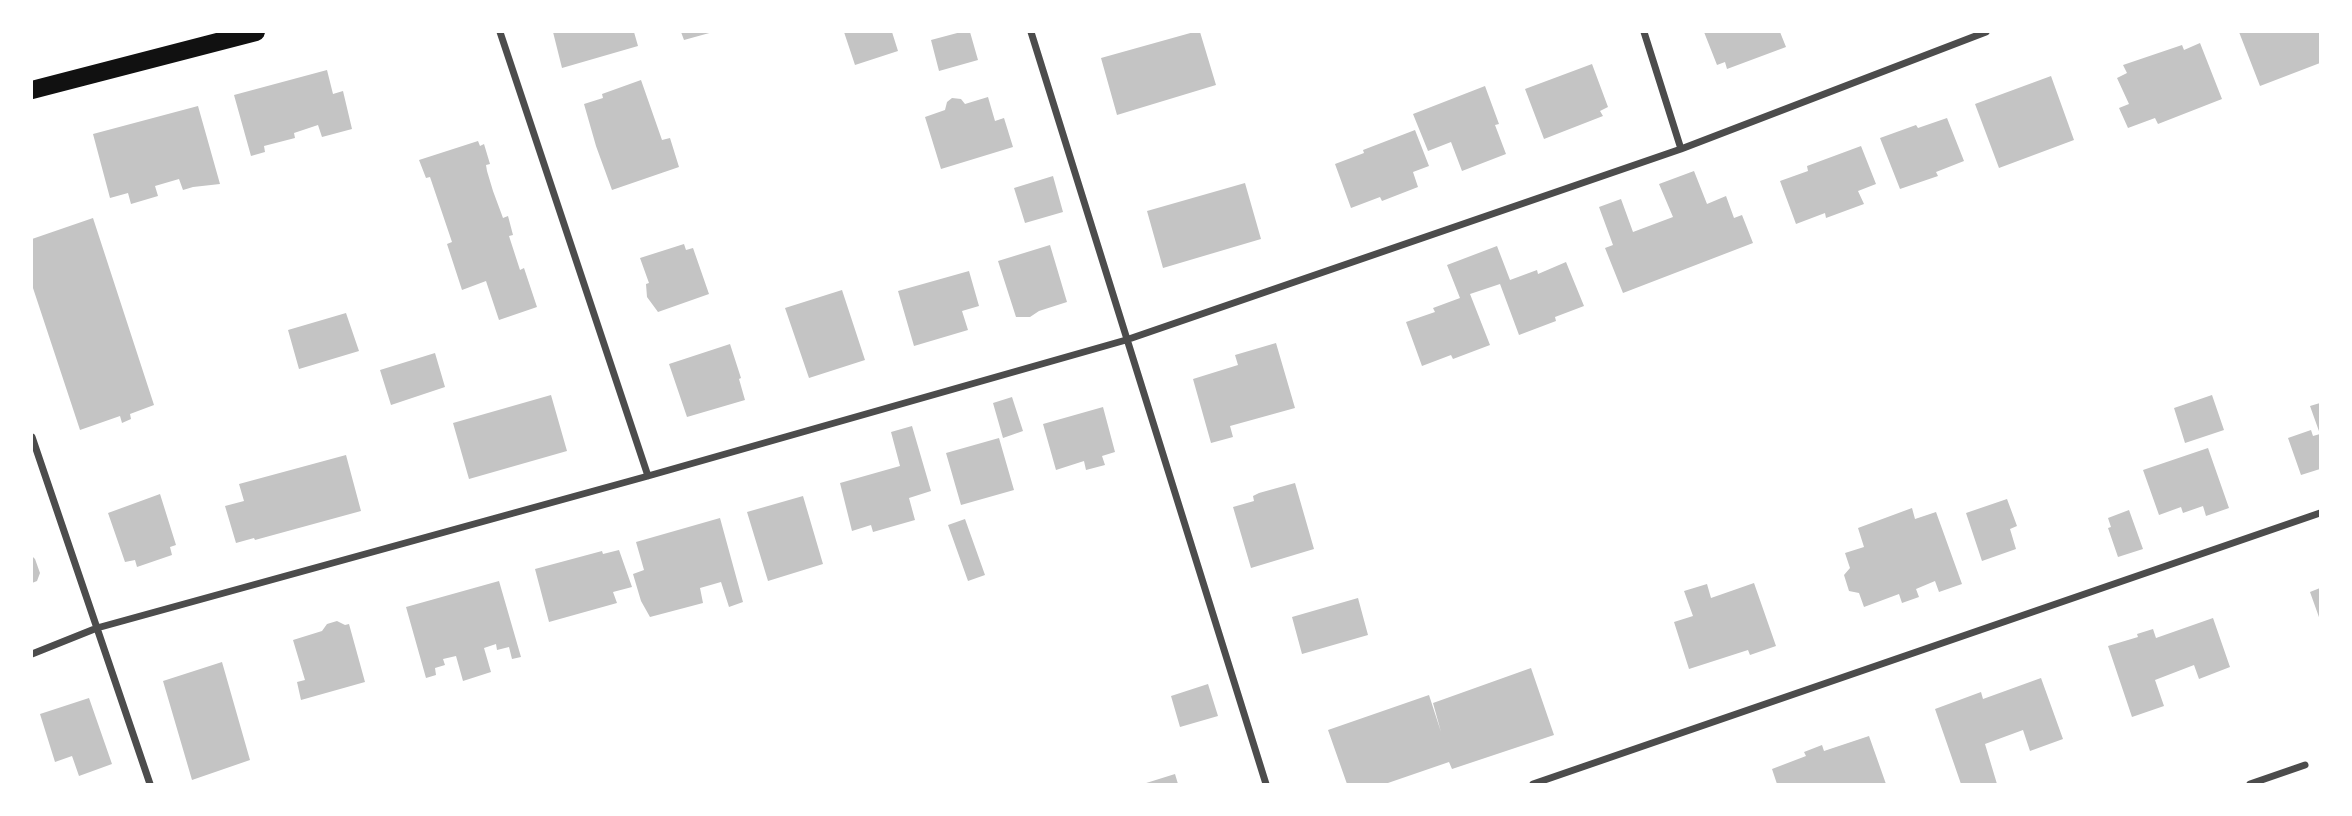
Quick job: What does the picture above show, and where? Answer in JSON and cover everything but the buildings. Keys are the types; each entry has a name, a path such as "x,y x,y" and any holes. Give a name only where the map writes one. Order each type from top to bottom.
{"main road":[{"path":"32,90 256,32"}],"street":[{"path":"500,32 648,476"},
{"path":"1031,32 1266,785"},
{"path":"1644,32 1681,149"},
{"path":"32,654 97,628 648,476 1126,340 1681,149 1986,32"},
{"path":"32,437 150,785"},
{"path":"1533,785 2320,513"},
{"path":"2250,785 2305,765"}]}
